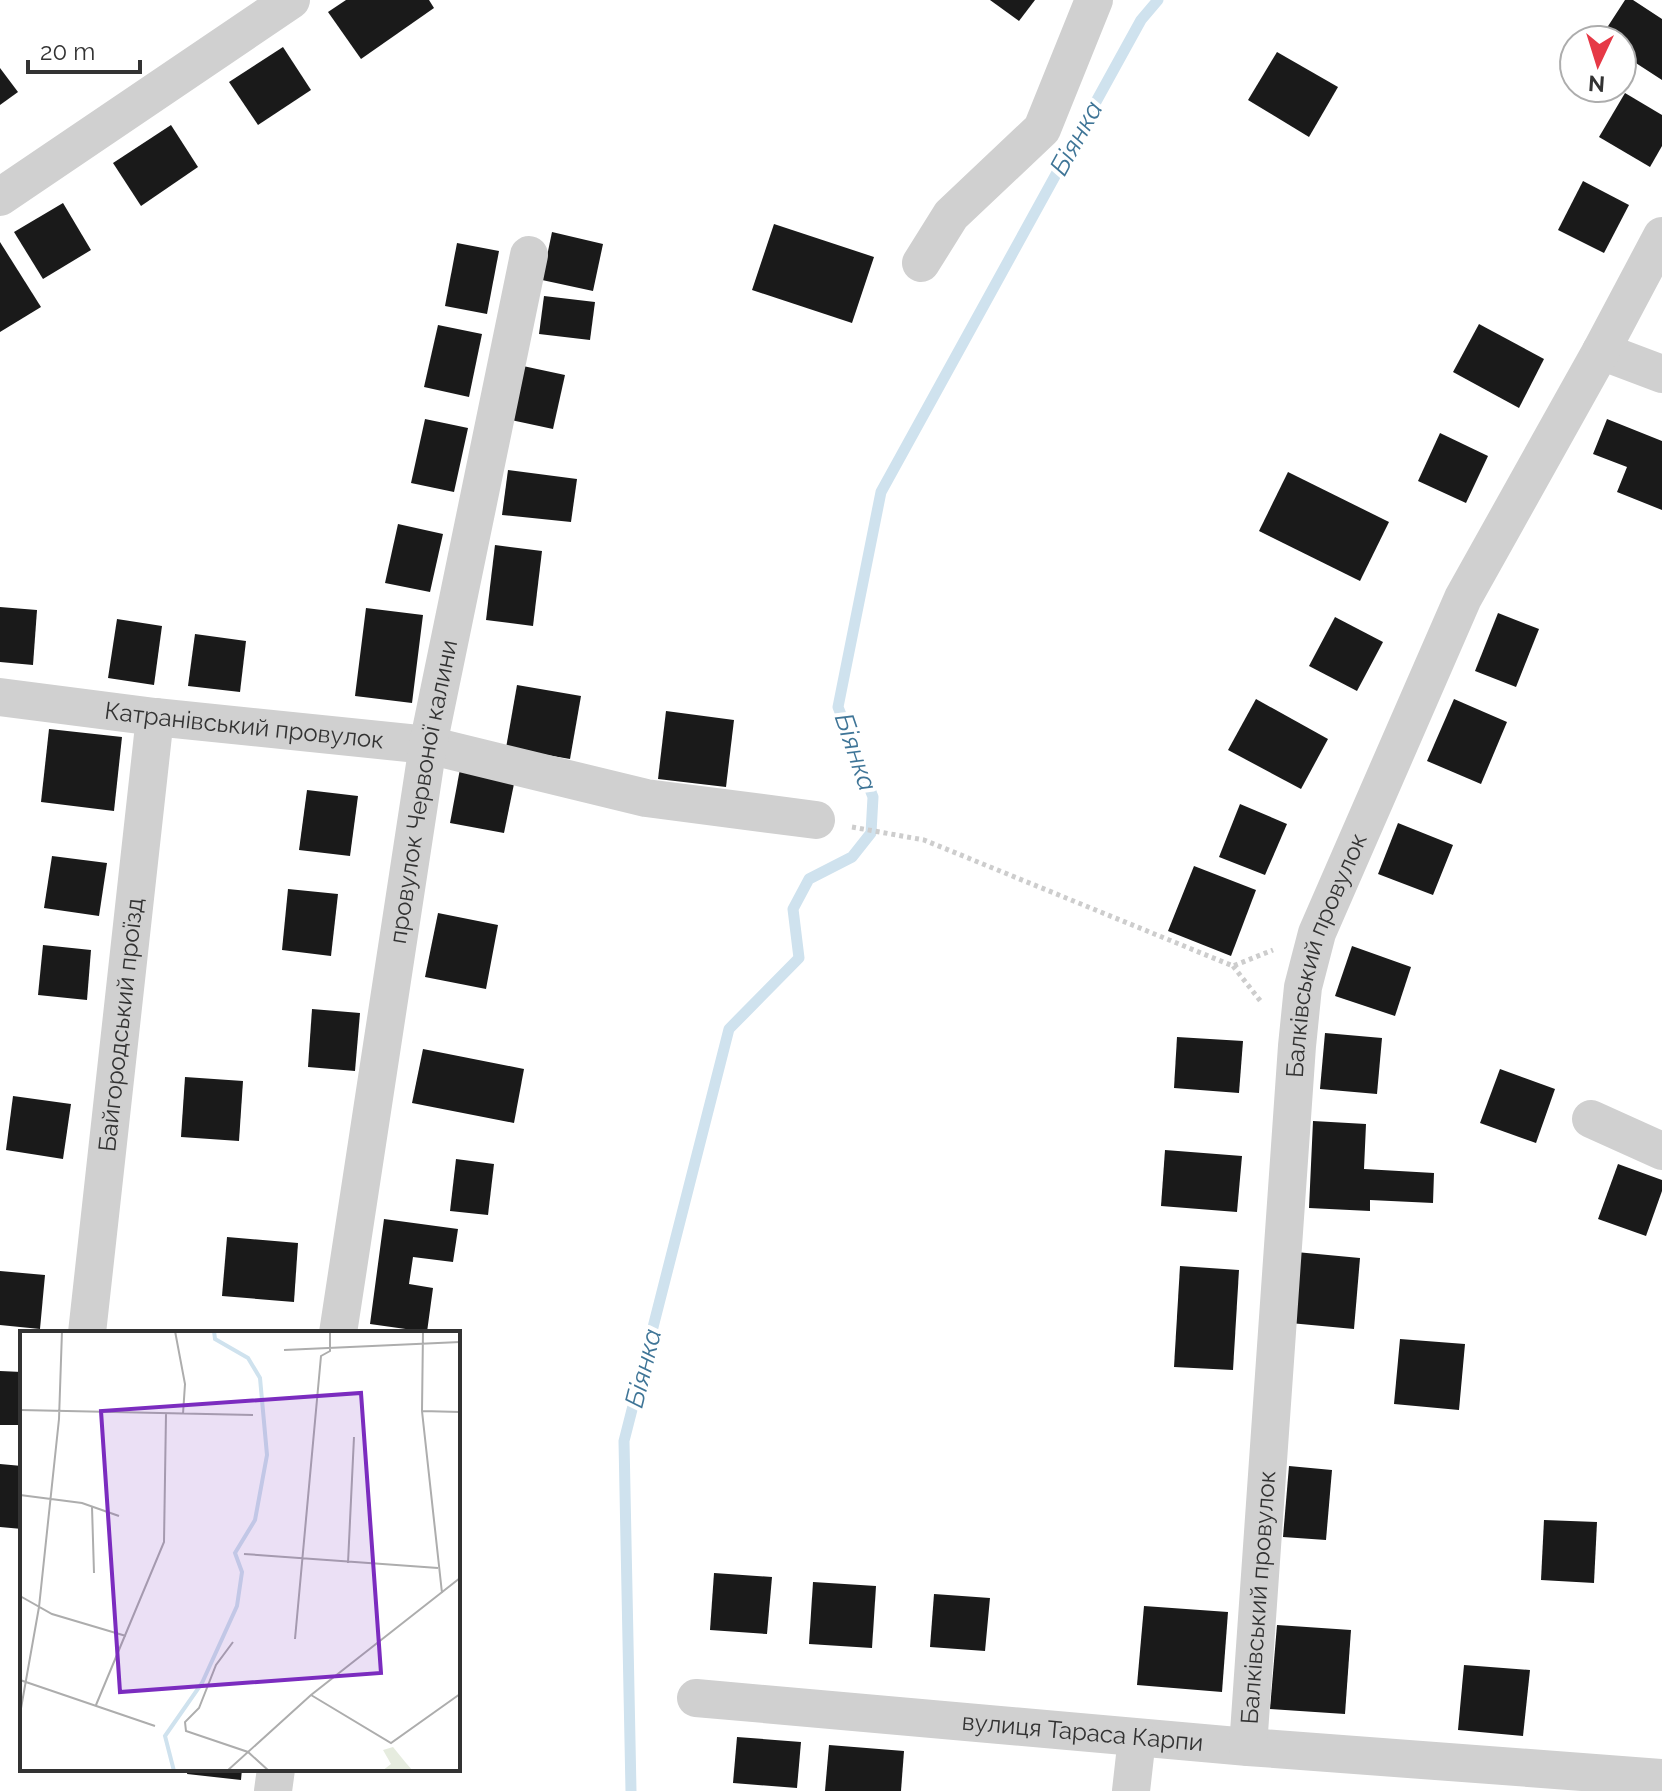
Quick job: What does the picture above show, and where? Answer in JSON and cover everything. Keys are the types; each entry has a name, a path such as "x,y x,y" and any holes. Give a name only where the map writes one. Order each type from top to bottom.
{"street":[{"path":"0,197 291,0"},
{"path":"921,263 951,215 1042,129 1094,0"},
{"name":"Балківський провулок","path":"1248,1747 1297,1046 1303,987 1317,933 1463,598 1662,236"},
{"name":"провулок Червоної калини","path":"338,1331 428,745 529,255"},
{"path":"1601,351 1662,374"},
{"name":"Катранівський провулок","path":"0,697 155,717 428,745 646,798 816,820"},
{"name":"Байгородський проїзд","path":"87,1331 155,717"},
{"path":"1591,1119 1662,1151"},
{"name":"вулиця Тараса Карпи","path":"696,1698 1137,1738 1662,1778"},
{"path":"1131,1791 1137,1738"},
{"path":"273,1791 276,1771"}],"path":[{"path":"816,820 924,840 1233,966 1317,933"}],"building":[{"path":"346,0 429,0 434,8 361,59 328,12"},
{"path":"990,0 1035,0 1019,21"},
{"path":"1625,0 1633,0 1662,19 1662,80 1638,64 1638,24 1609,24"},
{"path":"283,47 311,90 258,125 229,82"},
{"path":"1277,52 1338,87 1309,137 1248,100"},
{"path":"0,68 18,92 0,105"},
{"path":"1638,101 1662,115 1662,146 1650,167 1599,137 1618,104 1638,104"},
{"path":"171,125 198,167 141,206 113,163"},
{"path":"1583,181 1629,205 1604,253 1558,230"},
{"path":"63,203 91,250 43,279 14,232"},
{"path":"774,224 874,257 852,323 752,290"},
{"path":"552,232 603,244 593,291 542,280"},
{"path":"0,242 41,307 0,332"},
{"path":"457,243 499,251 487,314 445,306"},
{"path":"544,296 595,302 590,340 539,334"},
{"path":"1479,324 1544,359 1519,408 1453,372"},
{"path":"438,325 482,334 469,397 424,387"},
{"path":"523,366 565,375 553,429 511,420"},
{"path":"425,419 468,428 454,492 411,483"},
{"path":"1607,419 1662,441 1662,510 1617,492 1627,467 1593,454"},
{"path":"1440,433 1488,456 1466,503 1418,481"},
{"path":"508,470 577,479 571,522 502,515"},
{"path":"1288,472 1389,522 1360,581 1259,531"},
{"path":"398,524 443,534 430,592 385,583"},
{"path":"495,545 542,551 533,626 486,620"},
{"path":"0,607 37,610 33,665 0,662"},
{"path":"366,608 423,615 412,703 355,696"},
{"path":"1498,613 1539,629 1516,687 1475,671"},
{"path":"1335,617 1383,642 1357,691 1309,666"},
{"path":"117,619 162,626 154,685 108,678"},
{"path":"195,634 246,641 240,692 188,686"},
{"path":"517,685 581,696 570,759 506,748"},
{"path":"1256,699 1328,739 1301,789 1228,750"},
{"path":"1454,699 1507,722 1481,784 1427,761"},
{"path":"666,711 734,720 726,787 658,779"},
{"path":"49,729 122,737 114,811 41,802"},
{"path":"460,769 515,779 504,833 450,823"},
{"path":"307,790 358,796 350,856 299,850"},
{"path":"1240,804 1287,824 1265,875 1219,857"},
{"path":"1398,823 1453,845 1433,895 1378,874"},
{"path":"52,856 107,863 99,916 44,908"},
{"path":"1194,866 1256,890 1231,956 1168,931"},
{"path":"288,889 338,894 331,956 282,950"},
{"path":"438,913 498,925 486,989 425,977"},
{"path":"43,945 91,950 87,1000 38,995"},
{"path":"1352,946 1411,967 1395,1016 1335,996"},
{"path":"312,1009 360,1013 355,1071 308,1067"},
{"path":"1325,1033 1382,1038 1377,1094 1320,1089"},
{"path":"1177,1037 1243,1041 1239,1093 1174,1088"},
{"path":"423,1049 524,1069 514,1123 412,1103"},
{"path":"1500,1069 1555,1089 1536,1143 1480,1123"},
{"path":"185,1077 243,1081 239,1141 181,1137"},
{"path":"13,1096 71,1104 63,1159 6,1150"},
{"path":"1313,1121 1366,1124 1364,1169 1434,1173 1433,1203 1370,1200 1370,1211 1309,1208"},
{"path":"1165,1150 1242,1156 1237,1212 1161,1206"},
{"path":"456,1159 494,1164 488,1215 450,1211"},
{"path":"1618,1164 1662,1180 1662,1191 1646,1236 1598,1219"},
{"path":"384,1219 458,1229 453,1262 413,1257 409,1284 433,1288 427,1331 370,1324"},
{"path":"227,1237 298,1243 294,1302 222,1296"},
{"path":"1296,1252 1360,1258 1354,1329 1290,1323"},
{"path":"1180,1266 1239,1270 1233,1370 1174,1367"},
{"path":"0,1271 45,1275 40,1329 0,1325"},
{"path":"1400,1339 1465,1344 1459,1410 1394,1404"},
{"path":"0,1371 20,1372 20,1425 0,1425"},
{"path":"0,1464 20,1466 20,1529 0,1527"},
{"path":"1289,1466 1332,1470 1326,1540 1283,1537"},
{"path":"1544,1520 1597,1522 1594,1583 1541,1580"},
{"path":"714,1573 772,1577 767,1634 710,1630"},
{"path":"813,1582 876,1586 872,1648 809,1644"},
{"path":"934,1594 990,1598 985,1651 930,1647"},
{"path":"1144,1606 1228,1612 1222,1692 1137,1685"},
{"path":"1277,1625 1351,1630 1345,1714 1270,1709"},
{"path":"1464,1665 1530,1670 1523,1736 1458,1730"},
{"path":"737,1737 801,1742 797,1788 733,1783"},
{"path":"829,1745 904,1751 901,1791 825,1791"},
{"path":"188,1771 242,1771 241,1780 187,1774"}],"waterway":[{"name":"Біянка","path":"631,1791 624,1441 729,1029 799,958 793,909 809,879 852,857 871,833 873,797 838,707 881,492 1141,20 1158,0"}]}
